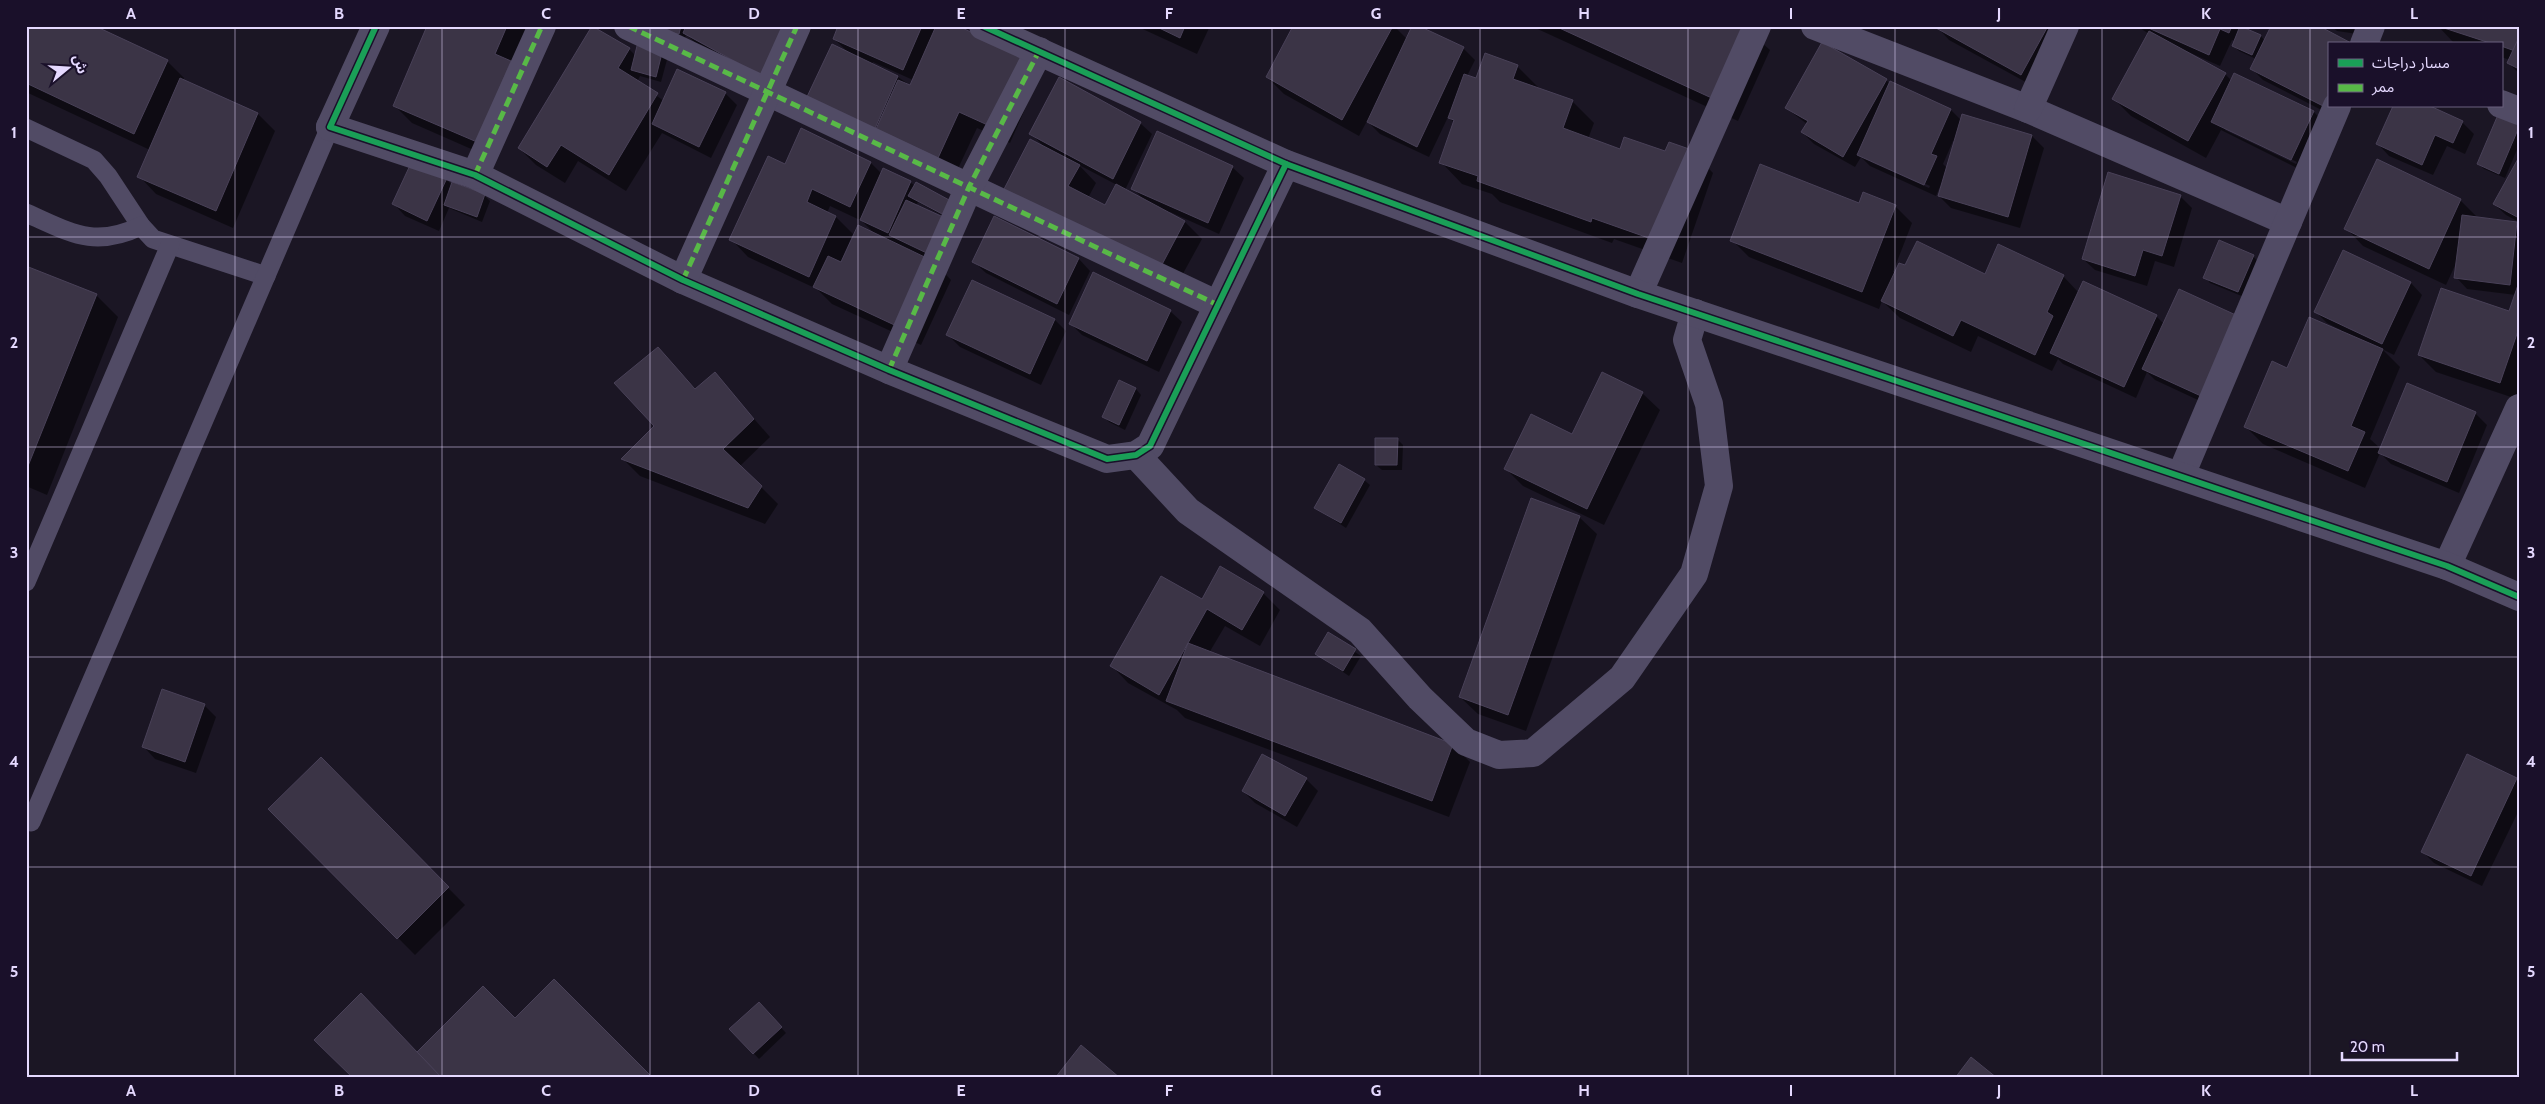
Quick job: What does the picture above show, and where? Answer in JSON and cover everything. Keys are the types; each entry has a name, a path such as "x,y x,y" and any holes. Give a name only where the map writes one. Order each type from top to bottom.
{"street":[{"path":"376,26 330,127 475,175 683,280 889,370 1107,459 1136,455 1150,446 1286,164"},
{"path":"475,175 542,26"},
{"path":"628,26 1218,305"},
{"path":"683,280 797,26"},
{"path":"983,26 1286,164 1638,294 2447,566 2519,597"},
{"path":"1638,294 1757,26"},
{"path":"1815,26 2028,109 2288,222"},
{"path":"2028,109 2065,26"},
{"path":"2365,42 2371,26"},
{"path":"889,370 969,187 1039,51"},
{"path":"2502,104 2519,111"},
{"path":"2181,475 2336,108"},
{"path":"1136,455 1188,512 1360,631 1420,698 1466,742 1499,755 1533,754 1622,678 1694,574 1719,486 1709,404 1687,340 1695,313"},
{"path":"2447,566 2519,408"}],"lane":[{"path":"31,822 330,127"},
{"path":"26,128 94,160 108,176 141,226 154,239 266,276"},
{"path":"26,213 86,237 105,238 123,234 141,226"},
{"path":"26,582 170,245"}],"building":[{"path":"26,26 95,26 168,60 134,134 26,83"},
{"path":"427,26 507,26 495,54 511,61 477,142 393,106"},
{"path":"592,26 630,48 618,68 658,93 609,175 561,145 547,167 518,148"},
{"path":"639,26 681,26 679,34 638,28"},
{"path":"686,26 786,26 760,75 683,33"},
{"path":"838,26 922,26 903,70 833,39"},
{"path":"936,26 958,26 1024,57 992,127 959,112 938,158 876,129 898,80 910,85"},
{"path":"1155,26 1185,26 1180,38"},
{"path":"1293,26 1393,26 1342,120 1266,77"},
{"path":"1412,26 1419,26 1464,47 1417,147 1367,122"},
{"path":"1555,26 1746,26 1716,100"},
{"path":"1937,26 2048,26 2021,75 1936,28"},
{"path":"2144,26 2232,26 2229,33 2220,29 2209,55"},
{"path":"2240,26 2261,35 2252,55 2232,46"},
{"path":"2271,26 2319,26 2349,42 2328,42 2327,108 2250,69"},
{"path":"2438,26 2519,26 2519,38 2515,51 2502,46 2502,42 2487,42"},
{"path":"2149,31 2226,73 2188,141 2112,99"},
{"path":"2519,37 2519,69 2507,63"},
{"path":"638,42 663,49 656,77 631,70"},
{"path":"1822,42 1887,79 1843,157 1801,132 1808,121 1785,108"},
{"path":"832,44 898,76 873,133 805,101"},
{"path":"1485,53 1518,65 1513,79 1573,100 1563,128 1620,149 1624,137 1665,151 1669,142 1692,150 1660,242 1592,218 1591,222 1477,181 1478,176 1439,163 1454,120 1448,118 1464,74 1476,78"},
{"path":"677,69 726,92 699,147 652,124"},
{"path":"2234,73 2314,111 2291,160 2211,122"},
{"path":"1059,77 1141,122 1113,179 1029,134"},
{"path":"180,78 258,113 216,211 137,177"},
{"path":"1890,81 1951,109 1931,154 1937,156 1924,185 1857,155"},
{"path":"2392,108 2434,108 2463,121 2453,143 2435,135 2422,165 2376,144"},
{"path":"2500,110 2519,118 2519,127 2499,174 2477,164"},
{"path":"1962,114 2032,135 2008,217 1938,196"},
{"path":"801,128 871,162 850,207 812,189 807,202 836,216 809,277 729,240 768,156 785,164"},
{"path":"1157,131 1233,166 1208,223 1131,189"},
{"path":"1030,139 1080,165 1068,186 1105,205 1116,184 1185,221 1157,274 1003,191"},
{"path":"2519,157 2519,218 2493,204"},
{"path":"2377,159 2461,199 2429,269 2344,229"},
{"path":"412,161 447,178 427,221 392,204"},
{"path":"1760,164 1859,203 1863,192 1896,205 1862,292 1730,241"},
{"path":"883,168 911,181 888,233 860,220"},
{"path":"2108,172 2181,195 2162,256 2143,250 2135,276 2082,259"},
{"path":"452,182 485,194 477,217 444,205"},
{"path":"916,182 951,201 944,215 908,196"},
{"path":"906,200 952,221 935,257 889,235"},
{"path":"2462,215 2517,222 2510,285 2454,278"},
{"path":"994,216 1079,258 1057,304 972,262"},
{"path":"858,225 935,262 903,329 813,287 828,256 841,262"},
{"path":"2219,240 2254,255 2238,292 2203,278"},
{"path":"1917,241 1985,274 1998,244 2064,275 2047,312 2053,316 2035,355 1961,320 1953,336 1881,301 1899,263 1905,265"},
{"path":"2343,250 2411,282 2382,344 2314,312"},
{"path":"26,266 97,294 26,471"},
{"path":"1093,272 1171,310 1147,361 1069,324"},
{"path":"972,280 1055,319 1030,374 946,335"},
{"path":"2083,281 2157,315 2124,387 2050,353"},
{"path":"2519,282 2519,328 2500,383 2418,355 2441,288 2509,311"},
{"path":"2179,289 2238,316 2201,396 2142,369"},
{"path":"2309,317 2383,349 2351,426 2365,432 2348,471 2244,427 2272,361 2287,368"},
{"path":"658,347 695,389 715,372 754,419 723,449 762,486 748,508 621,459 654,426 614,383"},
{"path":"1602,372 1643,392 1587,509 1504,469 1531,414 1572,434"},
{"path":"1119,380 1136,388 1119,425 1102,417"},
{"path":"2407,383 2476,412 2447,482 2378,453"},
{"path":"1375,438 1398,438 1397,465 1375,465"},
{"path":"1339,464 1365,479 1341,523 1314,508"},
{"path":"1531,498 1580,516 1508,715 1459,697"},
{"path":"1220,566 1264,592 1242,630 1207,609 1159,695 1110,666 1161,576 1202,599"},
{"path":"1328,632 1356,649 1343,671 1315,654"},
{"path":"1188,643 1453,744 1432,801 1166,701"},
{"path":"162,689 205,704 185,762 142,747"},
{"path":"1262,754 1307,778 1285,816 1242,791"},
{"path":"2467,754 2517,778 2471,876 2421,852"},
{"path":"321,757 449,887 397,939 268,809"},
{"path":"554,979 653,1078 442,1078 417,1052 483,986 515,1018"},
{"path":"361,993 442,1078 353,1078 314,1040"},
{"path":"759,1002 782,1027 753,1054 729,1029"},
{"path":"1081,1045 1120,1078 1055,1078"},
{"path":"1971,1057 1997,1078 1955,1078"}],"marked path":[{"path":"475,175 542,26"},
{"path":"628,26 1218,305"},
{"path":"683,280 797,26"},
{"path":"889,370 969,187 1039,51"}],"cycle path":[{"path":"376,26 330,127 475,175 683,280 889,370 1107,459 1136,455 1150,446 1286,164"},
{"path":"983,26 1286,164 1638,294 2447,566 2519,597"}]}
